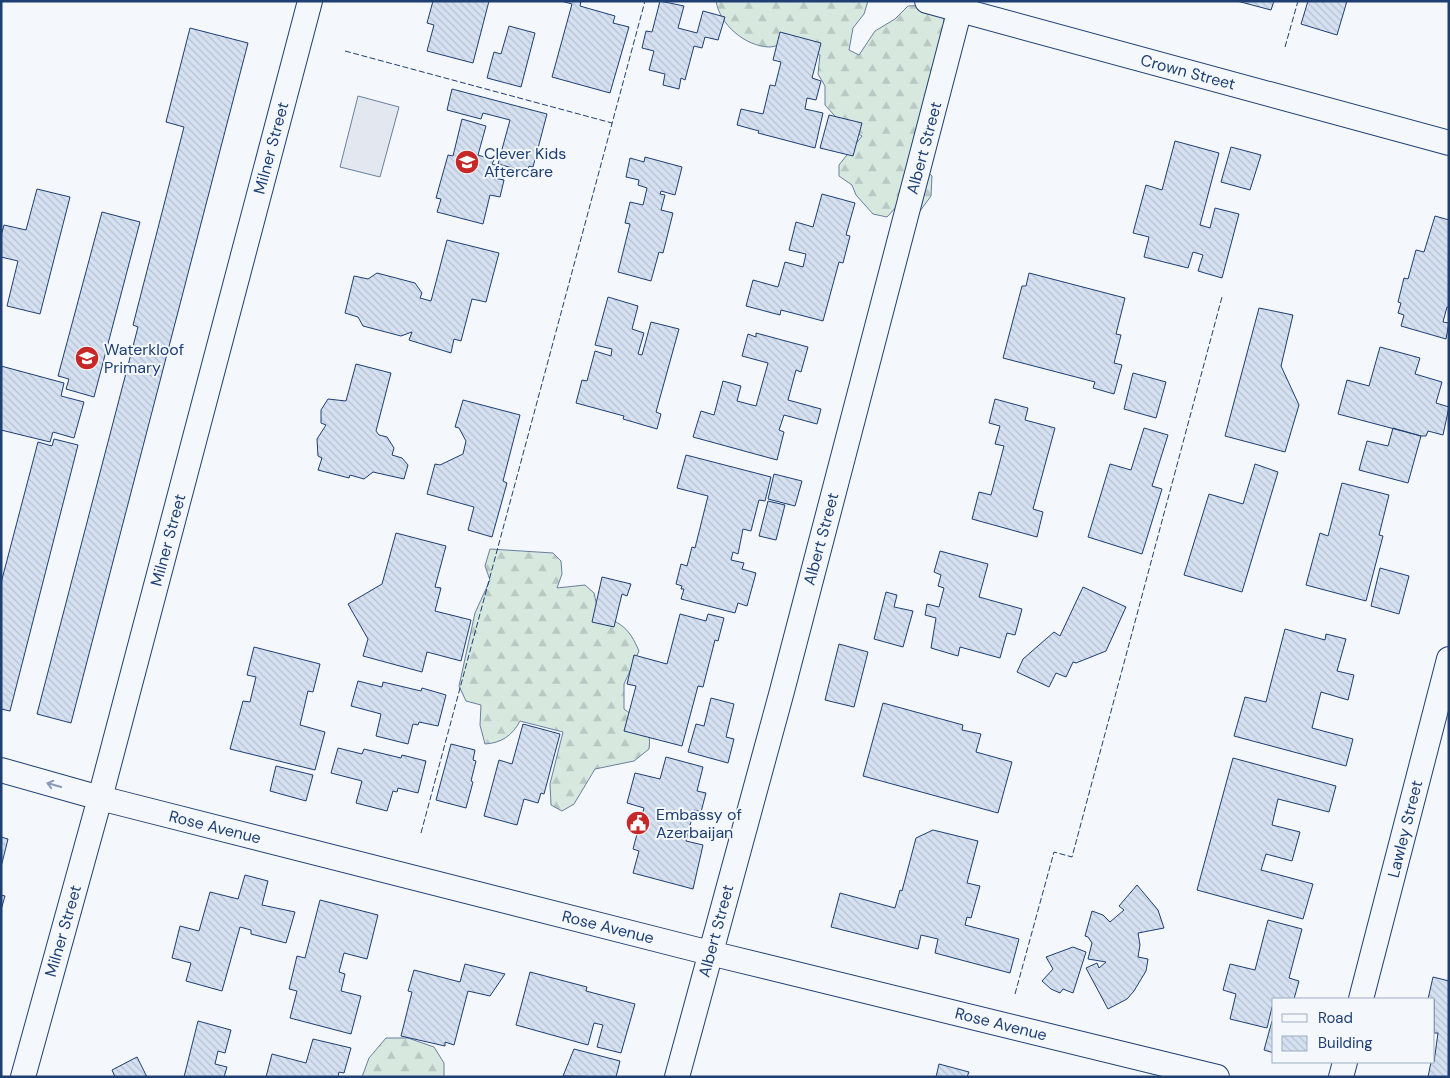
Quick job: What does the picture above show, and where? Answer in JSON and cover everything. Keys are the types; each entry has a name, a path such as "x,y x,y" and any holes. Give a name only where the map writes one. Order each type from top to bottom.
{"street":[{"name":"Milner Street","path":"22,1077 100,798 310,1"},
{"name":"Crown Street","path":"927,1 961,6 1449,144"},
{"name":"Albert Street","path":"677,1077 792,652 961,6"},
{"name":"Lawley Street","path":"1361,998 1449,659"},
{"name":"Rose Avenue","path":"1,770 100,798 710,953 1217,1077"},
{"path":"1341,1077 1345,1063"}],"green space":[{"path":"716,1 868,1 864,14 853,28 849,50 859,55 875,31 895,19 908,6 928,5 944,16 943,50 916,160 932,176 931,196 920,211 913,212 899,204 887,217 873,214 856,195 852,185 839,176 839,165 862,136 844,126 825,105 825,86 818,74 820,55 791,41 769,47 751,43 728,26 718,10"},
{"path":"490,549 553,553 561,561 562,574 557,588 585,585 594,593 599,615 624,627 639,651 624,684 624,709 644,725 649,735 649,749 634,761 595,769 574,804 562,811 551,805 550,784 563,732 520,721 506,738 485,744 480,725 481,705 466,701 459,686 475,613 490,580 485,566"},
{"path":"386,1038 408,1038 434,1047 444,1063 444,1077 362,1077 369,1058"}],"shaded area":[{"path":"358,96 399,107 380,177 340,167"}],"building":[{"path":"433,1 489,1 473,63 427,51 434,25 427,23"},
{"path":"561,1 581,1 580,6 615,16 613,23 629,27 610,93 552,77 572,4"},
{"path":"660,1 684,6 678,28 697,33 703,11 725,17 718,40 705,37 702,48 694,46 685,80 681,78 679,89 663,85 665,74 649,70 654,51 642,48 646,31 652,32"},
{"path":"1237,1 1274,1 1271,10"},
{"path":"1308,1 1347,1 1337,35 1301,24"},
{"path":"509,26 535,33 521,87 487,78 494,52 501,54"},
{"path":"190,28 248,43 71,723 37,714 138,327 133,325 184,127 166,122"},
{"path":"780,32 821,43 812,78 821,81 816,100 807,98 805,109 823,113 815,148 758,133 759,131 737,125 741,109 763,114 770,85 775,86 781,62 773,60"},
{"path":"452,89 547,114 533,167 529,166 527,172 498,164 510,120 483,113 481,119 447,110"},
{"path":"829,115 862,123 853,156 820,148"},
{"path":"462,119 486,126 478,155 494,160 492,164 498,166 494,178 504,180 500,197 490,195 483,224 437,212 441,199 436,198 448,155 453,156"},
{"path":"1175,141 1219,153 1200,225 1210,228 1215,208 1239,214 1222,278 1198,271 1203,255 1193,252 1188,268 1144,257 1149,237 1133,233 1146,185 1162,190"},
{"path":"1231,147 1261,155 1250,190 1221,182"},
{"path":"645,157 682,167 675,195 661,191 660,194 665,195 661,210 673,213 663,253 659,252 651,281 618,272 630,224 625,223 630,202 643,205 647,188 638,185 639,180 626,177 630,158 644,162"},
{"path":"37,189 70,197 40,314 7,306 18,261 1,257 1,236 4,225 26,230"},
{"path":"822,194 855,203 846,235 850,236 843,263 839,262 823,321 781,310 780,315 746,306 753,280 778,287 785,262 803,267 806,254 789,250 796,222 813,227"},
{"path":"102,212 140,222 94,397 66,389 69,379 58,376"},
{"path":"1435,216 1449,220 1449,308 1447,307 1443,322 1449,323 1446,339 1401,326 1404,315 1398,313 1401,303 1398,302 1404,278 1408,279 1416,250 1424,252"},
{"path":"447,240 499,253 486,302 472,299 461,341 454,339 451,353 409,340 412,332 401,336 363,326 358,317 345,313 354,276 368,279 377,273 415,283 422,293 420,298 431,301"},
{"path":"1029,273 1125,298 1116,334 1121,335 1114,363 1122,365 1114,394 1093,388 1095,382 1003,358 1022,286 1026,286"},
{"path":"608,297 638,306 632,329 644,333 638,354 642,355 651,322 679,329 656,412 661,414 657,429 623,419 624,416 576,403 582,380 587,381 595,351 611,356 612,349 595,345"},
{"path":"1259,308 1293,315 1281,366 1299,405 1285,452 1225,436"},
{"path":"756,333 808,347 801,372 796,370 788,400 821,409 817,424 784,415 779,430 784,432 777,460 693,437 701,411 714,415 723,381 741,386 737,401 756,406 768,363 742,356 748,334 756,337"},
{"path":"1380,347 1420,358 1415,374 1442,382 1436,403 1449,407 1443,435 1428,431 1426,436 1421,436 1338,414 1347,380 1369,386"},
{"path":"356,364 391,373 376,431 379,435 387,437 394,448 392,455 402,458 408,465 404,479 373,472 364,479 350,475 349,478 318,470 322,458 318,456 317,439 326,425 321,423 321,410 328,399 346,401"},
{"path":"1,366 64,383 61,396 84,402 74,438 53,432 50,442 1,430"},
{"path":"1133,373 1166,382 1156,418 1124,409"},
{"path":"995,399 1028,408 1025,420 1055,428 1033,509 1043,512 1037,537 972,519 979,492 991,495 1004,446 995,444 1000,426 989,423"},
{"path":"463,400 520,415 503,481 507,483 492,537 468,530 474,507 427,494 435,464 440,465 463,454 466,441 459,428 455,427"},
{"path":"1144,428 1168,435 1152,486 1162,489 1142,554 1088,537 1110,464 1131,470"},
{"path":"1393,428 1421,436 1408,483 1359,470 1367,441 1388,446"},
{"path":"54,439 78,445 10,711 1,709 1,583 38,442 52,446"},
{"path":"686,455 771,477 765,501 759,500 751,531 743,529 738,554 733,552 731,560 744,563 742,569 756,573 747,606 738,603 735,613 681,599 684,589 681,589 682,586 676,584 681,564 687,566 692,547 695,548 708,496 677,488"},
{"path":"1255,464 1278,472 1242,592 1184,575 1209,494 1243,504"},
{"path":"774,474 802,481 795,506 768,499"},
{"path":"1342,483 1389,495 1379,535 1383,536 1366,601 1306,585 1320,533 1328,536"},
{"path":"768,501 785,505 776,540 759,536"},
{"path":"396,533 446,546 435,587 441,588 435,611 471,620 461,661 427,652 422,672 363,656 368,639 348,604 382,584"},
{"path":"940,551 988,564 979,597 1022,609 1015,635 1007,633 1000,658 960,647 958,656 931,648 936,618 925,615 927,604 939,607 944,588 938,586 941,575 934,572"},
{"path":"1380,568 1409,576 1399,614 1371,606"},
{"path":"602,577 631,584 627,596 622,594 614,627 592,622"},
{"path":"1083,587 1126,607 1106,651 1076,663 1073,662 1066,677 1056,673 1049,687 1017,672 1023,659 1054,632 1060,636"},
{"path":"886,592 897,595 894,607 913,611 903,647 874,639"},
{"path":"680,614 706,621 708,614 724,618 718,641 715,640 703,687 698,686 682,746 624,731 636,686 627,684 634,655 667,664"},
{"path":"1285,629 1325,640 1326,634 1346,639 1337,671 1354,675 1348,700 1321,692 1312,728 1353,739 1346,766 1234,736 1245,697 1266,702"},
{"path":"839,644 868,652 854,707 825,700"},
{"path":"254,647 320,664 313,692 308,691 300,725 325,732 315,770 230,749 243,701 250,702 256,677 247,675"},
{"path":"358,681 382,687 383,682 421,691 422,688 446,695 438,726 419,722 418,725 413,724 408,744 376,736 381,714 351,706"},
{"path":"711,698 734,704 726,737 734,739 728,763 688,752 696,724 704,726"},
{"path":"883,703 963,725 962,730 981,734 976,752 1012,762 998,813 863,776"},
{"path":"523,724 560,734 544,794 541,793 538,803 524,799 517,825 484,816 499,760 512,764"},
{"path":"451,744 475,750 473,760 476,761 471,781 473,782 466,808 436,800"},
{"path":"338,748 362,754 364,749 401,758 402,755 426,761 418,793 398,788 397,792 393,791 387,811 356,803 362,781 331,773"},
{"path":"666,757 703,767 697,791 706,793 701,812 694,810 686,841 703,845 693,889 633,873 639,851 633,849 644,808 627,803 635,773 660,779"},
{"path":"1233,758 1336,786 1329,812 1278,799 1272,825 1300,832 1292,861 1266,854 1261,870 1313,884 1303,919 1197,890"},
{"path":"276,766 313,775 306,801 270,791"},
{"path":"933,830 978,841 967,883 980,886 971,918 967,917 965,925 1019,939 1010,973 935,953 938,939 921,935 918,949 831,927 840,893 895,908 900,890 902,891 916,838"},
{"path":"1,837 8,839 1,867"},
{"path":"245,875 268,881 262,905 295,912 286,943 251,934 251,930 240,927 222,991 186,981 191,963 172,958 180,926 199,931 210,892 238,899"},
{"path":"1137,885 1158,910 1164,928 1138,933 1140,945 1138,957 1148,959 1146,971 1127,999 1108,1009 1086,968 1097,963 1099,968 1106,962 1088,959 1092,943 1085,936 1092,911 1103,915 1110,922 1124,910 1119,906"},
{"path":"1,895 5,896 1,910"},
{"path":"320,900 378,915 367,959 344,953 339,972 345,974 341,991 361,996 351,1034 290,1018 297,991 289,989 297,956 305,958"},
{"path":"1268,920 1302,929 1289,978 1299,981 1294,998 1272,998 1272,1007 1267,1028 1230,1019 1236,994 1223,990 1230,964 1255,970"},
{"path":"1073,947 1086,952 1073,993 1063,989 1060,993 1051,989 1042,981 1053,969 1046,957"},
{"path":"465,964 505,974 490,996 468,991 454,1045 445,1042 445,1046 401,1036 412,992 408,991 414,970 460,982"},
{"path":"530,972 587,987 586,991 635,1004 621,1053 597,1047 603,1025 594,1023 588,1045 516,1025"},
{"path":"1433,977 1449,981 1449,1077 1428,1077 1431,1063 1435,1063 1438,1033 1435,1033 1435,998 1428,998"},
{"path":"198,1021 231,1030 225,1053 218,1051 215,1064 227,1067 224,1077 184,1077"},
{"path":"1272,1021 1272,1052 1264,1050"},
{"path":"313,1039 351,1048 344,1073 339,1072 338,1077 266,1077 272,1054 306,1063"},
{"path":"574,1049 620,1061 616,1077 563,1076"},
{"path":"137,1057 147,1077 115,1077 112,1070"},
{"path":"939,1064 969,1072 967,1077 936,1077"}],"fence":[{"path":"421,833 645,1"},
{"path":"1285,47 1298,1"},
{"path":"345,51 612,123"},
{"path":"1015,994 1054,852 1072,857 1222,297"}],"place":[{"name":"Clever Kids Aftercare","path":"467,162"},
{"name":"Waterkloof Primary","path":"87,358"},
{"name":"Embassy of Azerbaijan","path":"638,823"}]}
